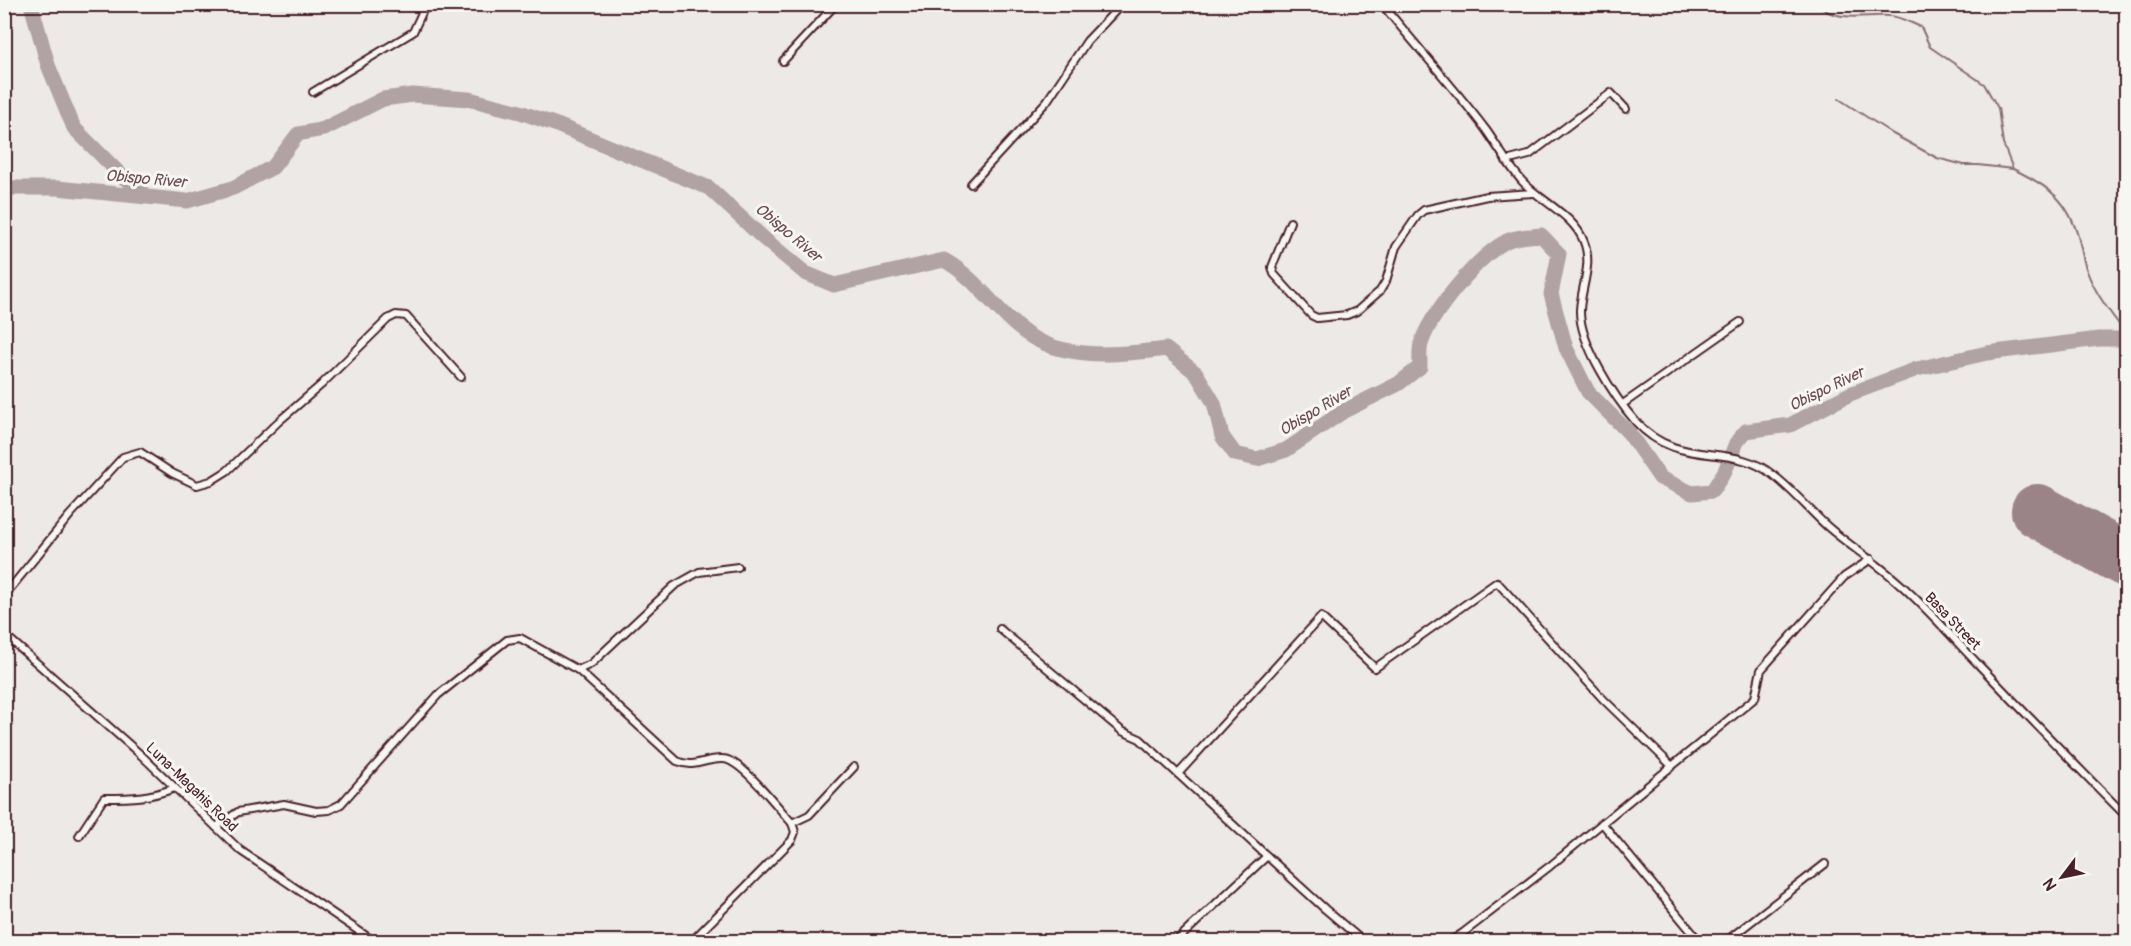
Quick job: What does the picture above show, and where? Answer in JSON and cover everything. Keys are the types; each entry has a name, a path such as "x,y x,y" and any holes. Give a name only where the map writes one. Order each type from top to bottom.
{"street":[{"path":"313,92 413,32 426,4"},
{"path":"783,61 836,4"},
{"path":"971,184 1047,101 1087,40 1122,4"},
{"path":"1382,4 1486,130 1506,161 1534,193 1556,208 1578,231 1584,242 1587,273 1580,310 1583,332 1588,348 1623,404 1740,322"},
{"path":"1506,161 1529,155 1611,93 1626,109"},
{"path":"1290,222 1272,267 1274,274 1311,315 1317,318 1347,315 1357,311 1380,291 1386,281 1396,247 1424,210 1487,196 1534,193"},
{"path":"4,596 70,515 123,457 140,452 172,473 197,485 211,481 226,471 396,315 406,316 461,377"},
{"name":"Basa Street","path":"1623,404 1636,422 1665,445 1685,452 1761,465 1827,526 1902,586 2127,816"},
{"path":"1449,942 1542,873 1755,698 1761,670 1844,577 1871,560"},
{"path":"579,670 591,664 674,586 699,572 738,567"},
{"path":"1178,774 1321,617 1375,668 1497,582 1604,699 1672,766"},
{"path":"1000,629 1122,731 1140,739 1364,942"},
{"name":"Luna-Magahis Road","path":"4,634 141,754 241,851 375,942"},
{"path":"216,827 238,812 284,804 316,812 329,810 341,804 438,695 507,640 520,638 579,670 677,760 688,765 729,760 748,774 792,824 795,832 792,840 691,942"},
{"path":"792,824 809,815 854,767"},
{"path":"79,836 104,798 139,799 175,788"},
{"path":"1602,823 1700,942"},
{"path":"1175,942 1267,856"},
{"path":"1725,942 1825,864"}],"shaded area":[{"path":"2032,483 2126,536 2126,577 2015,515"}],"waterway":[{"path":"31,4 48,65 74,128 122,176 145,195"},
{"path":"1817,4 1833,14 1842,16 1893,16 1921,27 1930,47 1984,84 1998,108 2003,144 2013,169 2056,196 2070,215 2090,279 2104,304 2126,333"},
{"name":"Obispo River","path":"4,188 57,188 187,201 233,188 273,167 298,134 324,129 383,99 413,95 469,99 520,112 557,125 709,188 805,273 834,285 944,260 975,284 1019,328 1035,339 1052,346 1090,354 1166,349 1196,373 1214,403 1222,436 1235,454 1257,459 1286,450 1344,411 1398,384 1420,367 1420,347 1426,331 1445,301 1471,271 1497,247 1509,240 1541,235 1559,254 1551,294 1566,348 1588,392 1629,433 1660,478 1692,493 1712,491 1725,471 1736,443 1746,431 1790,425 1850,394 1917,369 1987,353 2099,339 2126,339"},
{"path":"1839,99 1893,134 1937,158 1964,165 2013,169"}],"runway":[{"path":"2038,511 2126,560"}]}
